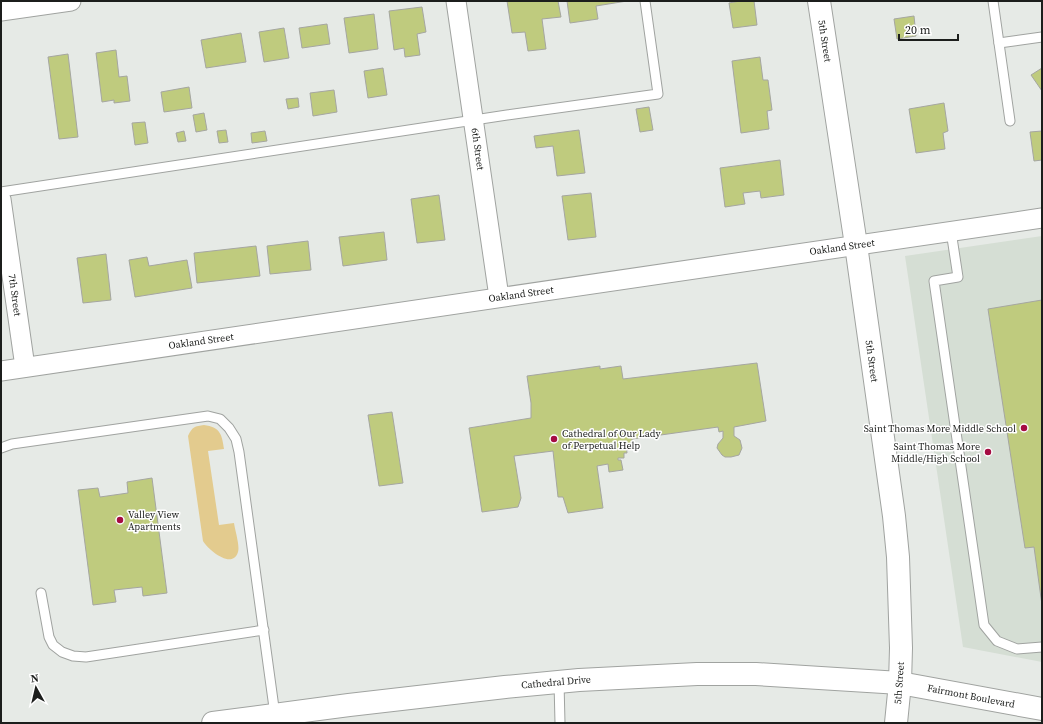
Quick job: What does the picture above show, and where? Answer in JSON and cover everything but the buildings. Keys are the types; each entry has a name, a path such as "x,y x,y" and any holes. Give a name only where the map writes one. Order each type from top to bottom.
{"main road":[{"name":"5th Street","path":"819,1 856,245 894,516 898,557 901,648 900,683 896,723"},
{"name":"Cathedral Drive","path":"213,723 275,719 429,695 559,682 663,675 756,674 900,683"},
{"name":"Fairmont Boulevard","path":"900,683 1042,709"}],"street":[{"path":"1,11 71,1"},
{"name":"6th Street","path":"456,1 499,297"},
{"name":"7th Street","path":"2,211 26,367"},
{"name":"Oakland Street","path":"1,371 1042,218"}],"lane":[{"path":"1,192 474,120 658,94 645,1"},
{"path":"993,1 1010,121"},
{"path":"999,43 1042,37"},
{"path":"951,231 958,277 934,281 984,624 996,641 1017,649 1042,646"},
{"path":"1,448 12,444 208,416 220,419 230,428 236,440 239,452 275,719"},
{"path":"41,593 49,637 53,645 62,652 73,656 86,657 264,630"},
{"path":"559,682 560,723"}],"shaded area":[{"name":"Saint Thomas More Middle/High School","path":"1042,236 1042,662 963,647 905,256"},
{"path":"204,425 214,427 219,432 223,444 224,449 208,451 219,525 234,523 238,542 238,552 235,557 231,559 220,557 203,541 188,436 194,428"}],"place":[{"name":"Saint Thomas More Middle School","path":"1024,428"},
{"name":"Cathedral of Our Lady of Perpetual Help","path":"554,439"},
{"name":"Saint Thomas More Middle/High School","path":"988,452"},
{"name":"Valley View Apartments","path":"120,520"}]}
